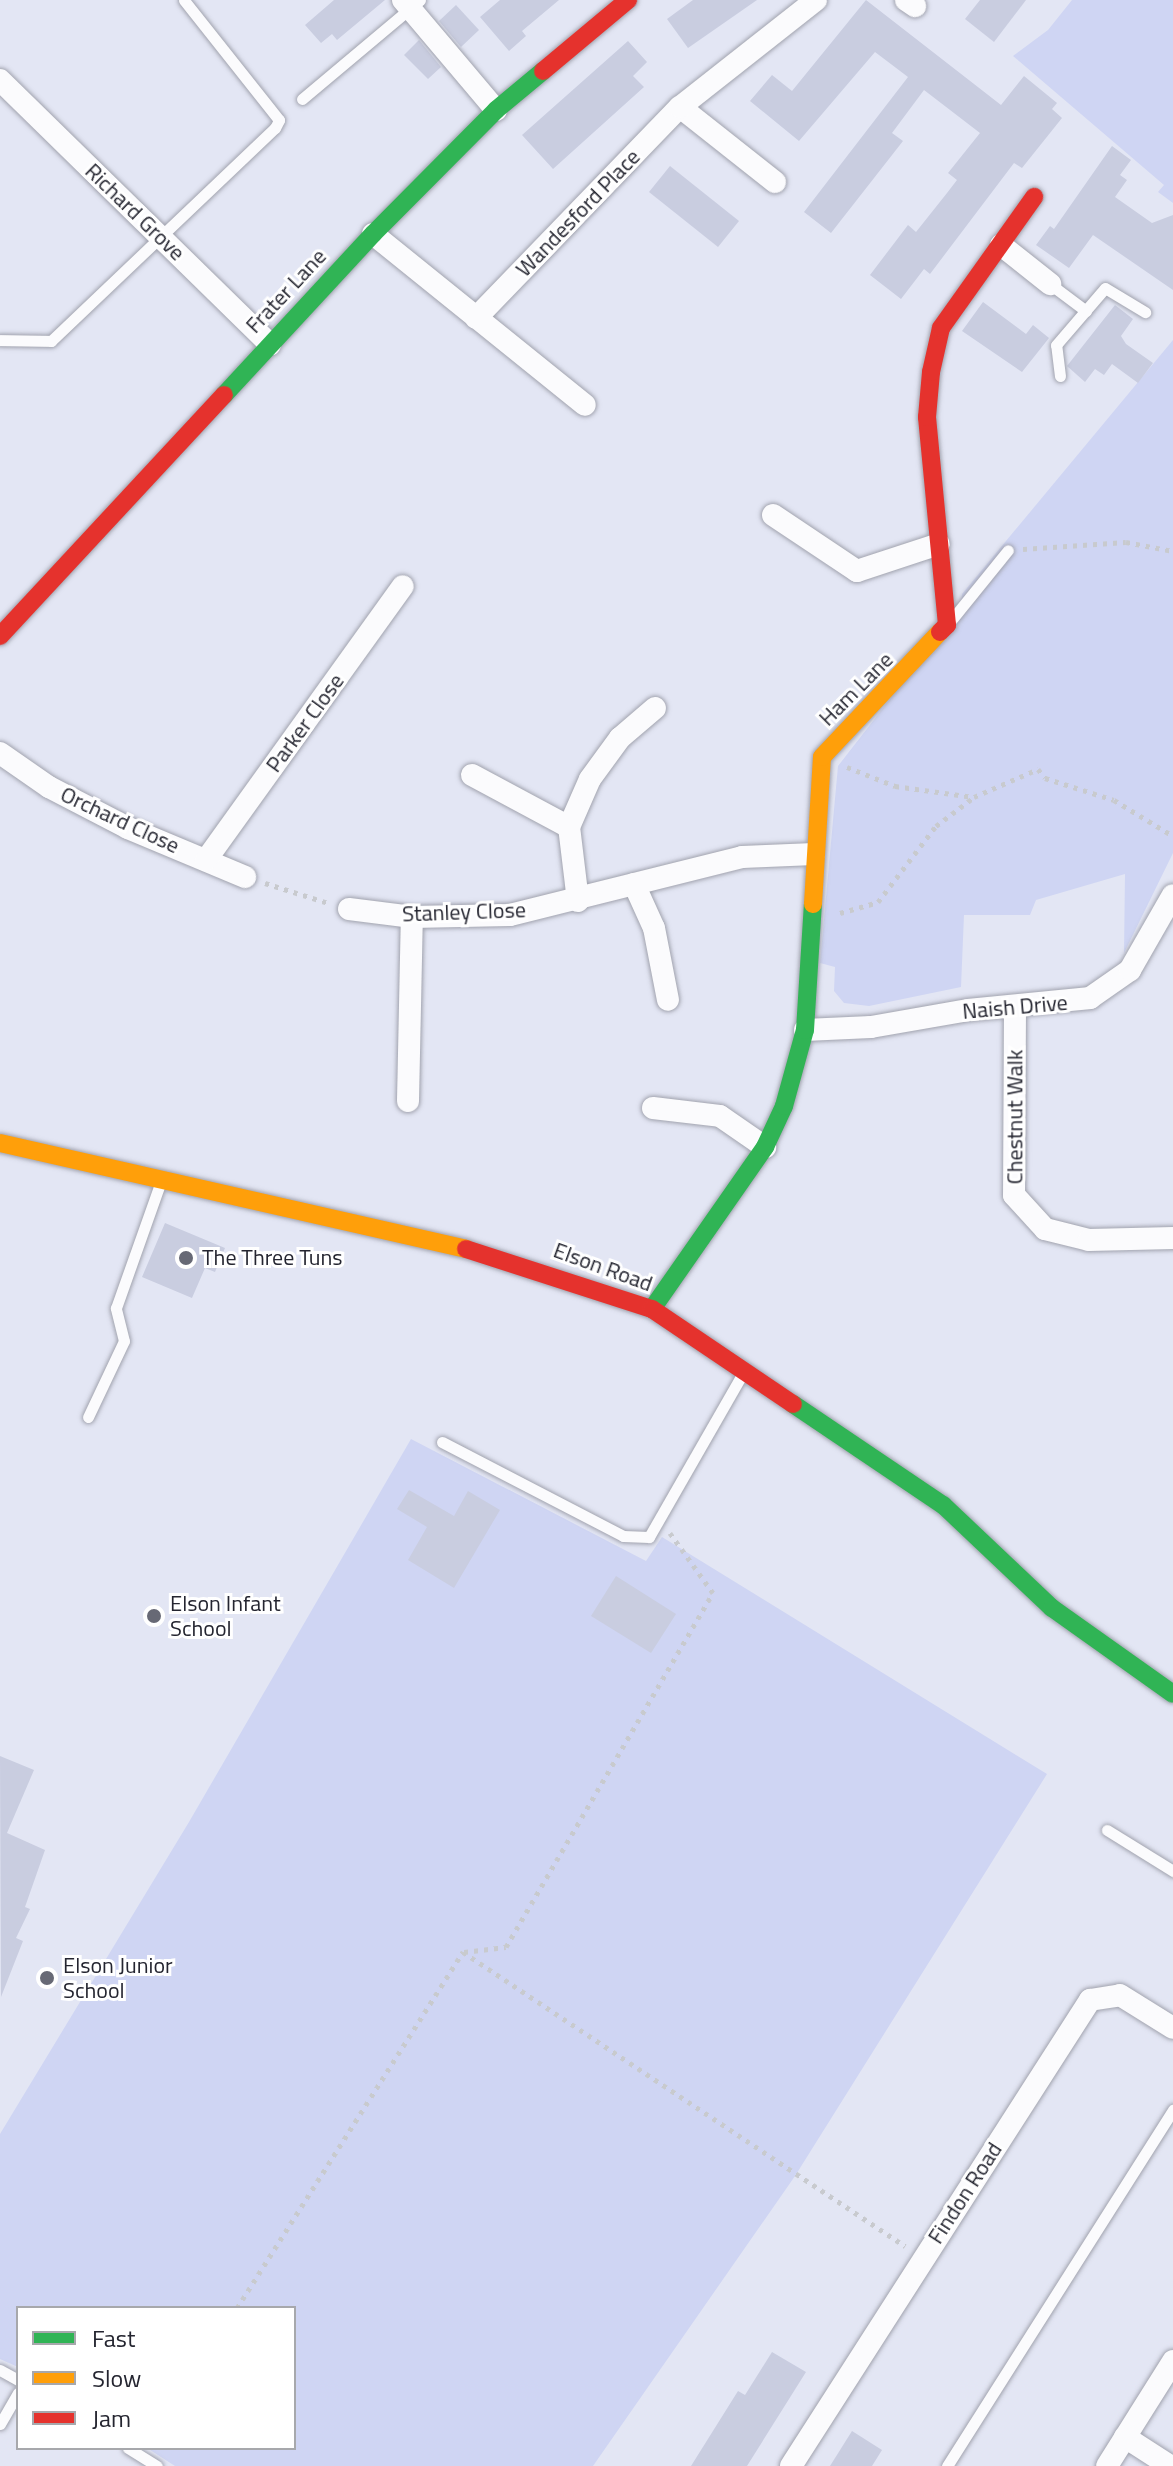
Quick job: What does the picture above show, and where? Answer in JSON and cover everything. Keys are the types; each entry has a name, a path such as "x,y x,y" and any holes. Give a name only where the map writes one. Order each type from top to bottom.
{"street":[{"name":"Frater Lane","path":"0,636 373,234 496,110 628,0"},
{"name":"Wandesford Place","path":"476,318 680,107 816,0"},
{"path":"411,3 496,110"},
{"name":"Richard Grove","path":"0,80 270,344"},
{"path":"680,107 775,182"},
{"path":"947,625 927,417 931,372 941,328 1034,197"},
{"path":"373,234 585,405"},
{"path":"1001,245 1050,284"},
{"path":"773,515 857,571 939,544"},
{"name":"Parker Close","path":"206,860 403,586"},
{"name":"Ham Lane","path":"652,1309 765,1147 784,1106 805,1030 822,757 947,625"},
{"path":"578,901 569,827 605,758 655,708"},
{"name":"Orchard Close","path":"0,753 49,787 115,821 245,877"},
{"path":"472,775 569,827"},
{"name":"Stanley Close","path":"349,909 412,917 510,915 578,901 742,857 814,854"},
{"path":"634,884 654,928 668,1000"},
{"name":"Naish Drive","path":"805,1030 1077,1002 1111,988 1130,970 1166,928 1173,895"},
{"path":"408,1101 412,917"},
{"name":"Chestnut Walk","path":"1015,1008 1014,1195 1045,1229 1089,1240 1173,1238"},
{"path":"653,1108 720,1116 765,1147"},
{"name":"Elson Road","path":"0,1143 449,1243 652,1309 943,1505 1052,1608 1173,1694"},
{"name":"Findon Road","path":"791,2466 1090,2000 1120,1995 1173,2028"},
{"path":"1107,2466 1173,2361"},
{"path":"1125,2437 1170,2466"}],"lane":[{"path":"0,340 51,341 164,239 279,120 184,0"},
{"path":"302,99 411,3"},
{"path":"1050,284 1086,311"},
{"path":"1060,376 1056,345 1105,288 1145,312"},
{"path":"947,625 1008,550"},
{"path":"88,1417 124,1341 116,1308 161,1181"},
{"path":"442,1442 623,1536 649,1537 743,1372"},
{"path":"1107,1830 1173,1871"},
{"path":"947,2466 1173,2110"},
{"path":"0,2424 16,2396"},
{"path":"131,2450 157,2466"}],"path":[{"path":"1008,550 1126,542 1173,551"},
{"path":"822,757 895,786 974,797"},
{"path":"811,912 838,913 878,902 936,826 974,797 1038,769 1045,778 1123,804 1173,836"},
{"path":"245,877 349,909"},
{"path":"463,1952 506,1947 713,1593 661,1519"},
{"path":"463,1952 923,2258"},
{"path":"238,2306 463,1952"}],"shaded area":[{"path":"1072,0 1173,0 1173,203 1158,192 1164,185 1013,56 1048,30"},
{"path":"1173,340 1173,853 1124,953 1125,874 1036,900 1030,915 964,915 961,987 869,1006 844,1003 834,991 835,967 820,963 838,766 961,608 962,594"},
{"path":"411,1439 646,1561 662,1537 1047,1774 795,2176 593,2466 175,2466 150,2450 296,2450 296,2306 16,2306 16,2366 0,2359 0,2134 189,1822"}],"building":[{"path":"334,0 385,0 337,40 332,34 321,43 305,25"},
{"path":"500,0 559,0 522,31 526,36 509,51 480,17"},
{"path":"693,0 757,0 688,48 667,19"},
{"path":"866,0 1001,105 1024,76 1057,103 1052,109 1062,118 1022,168 1014,163 930,274 924,269 901,299 870,275 908,225 916,232 947,193 957,180 948,173 980,133 924,90 892,133 903,141 831,233 804,212 908,77 875,52 799,141 750,101 772,75 792,91"},
{"path":"980,0 1026,0 994,42 965,19"},
{"path":"456,5 479,30 461,47 439,21"},
{"path":"419,40 441,67 428,79 404,55"},
{"path":"628,41 647,62 633,76 644,87 553,169 522,135"},
{"path":"1112,146 1131,160 1120,175 1127,180 1115,197 1152,223 1173,215 1173,290 1093,235 1069,268 1036,245 1050,226 1054,229"},
{"path":"670,166 739,221 718,247 649,192"},
{"path":"983,302 1026,334 1033,325 1049,338 1022,372 962,331"},
{"path":"1115,305 1133,319 1121,336 1126,344 1153,363 1138,383 1112,364 1104,375 1095,369 1085,382 1067,366"},
{"name":"The Three Tuns","path":"165,1223 225,1248 215,1272 205,1268 192,1298 142,1277"},
{"path":"409,1490 454,1516 468,1491 500,1510 454,1588 408,1560 427,1527 397,1509"},
{"path":"616,1576 676,1614 651,1653 591,1616"},
{"path":"0,1756 34,1770 7,1833 45,1850 25,1907 30,1909 16,1938 23,1941 1,1997"},
{"path":"772,2352 806,2372 747,2466 691,2466 738,2391 745,2395"},
{"path":"852,2431 882,2450 872,2466 830,2466"}],"traffic: fast":[{"path":"224,395 373,234 496,110 543,71"},
{"path":"652,1309 765,1147 784,1106 805,1030 813,904"},
{"path":"793,1404 943,1505 1052,1608 1173,1694"}],"traffic: slow":[{"path":"813,904 822,757 940,632"},
{"path":"0,1143 466,1249"}],"traffic: jam":[{"path":"543,71 628,0"},
{"path":"940,632 947,625 927,417 931,372 941,328 1034,197"},
{"path":"0,636 224,395"},
{"path":"466,1249 652,1309 793,1404"}],"place":[{"name":"The Three Tuns","path":"186,1258"},
{"name":"Elson Infant School","path":"154,1616"},
{"name":"Elson Junior School","path":"47,1978"}]}
